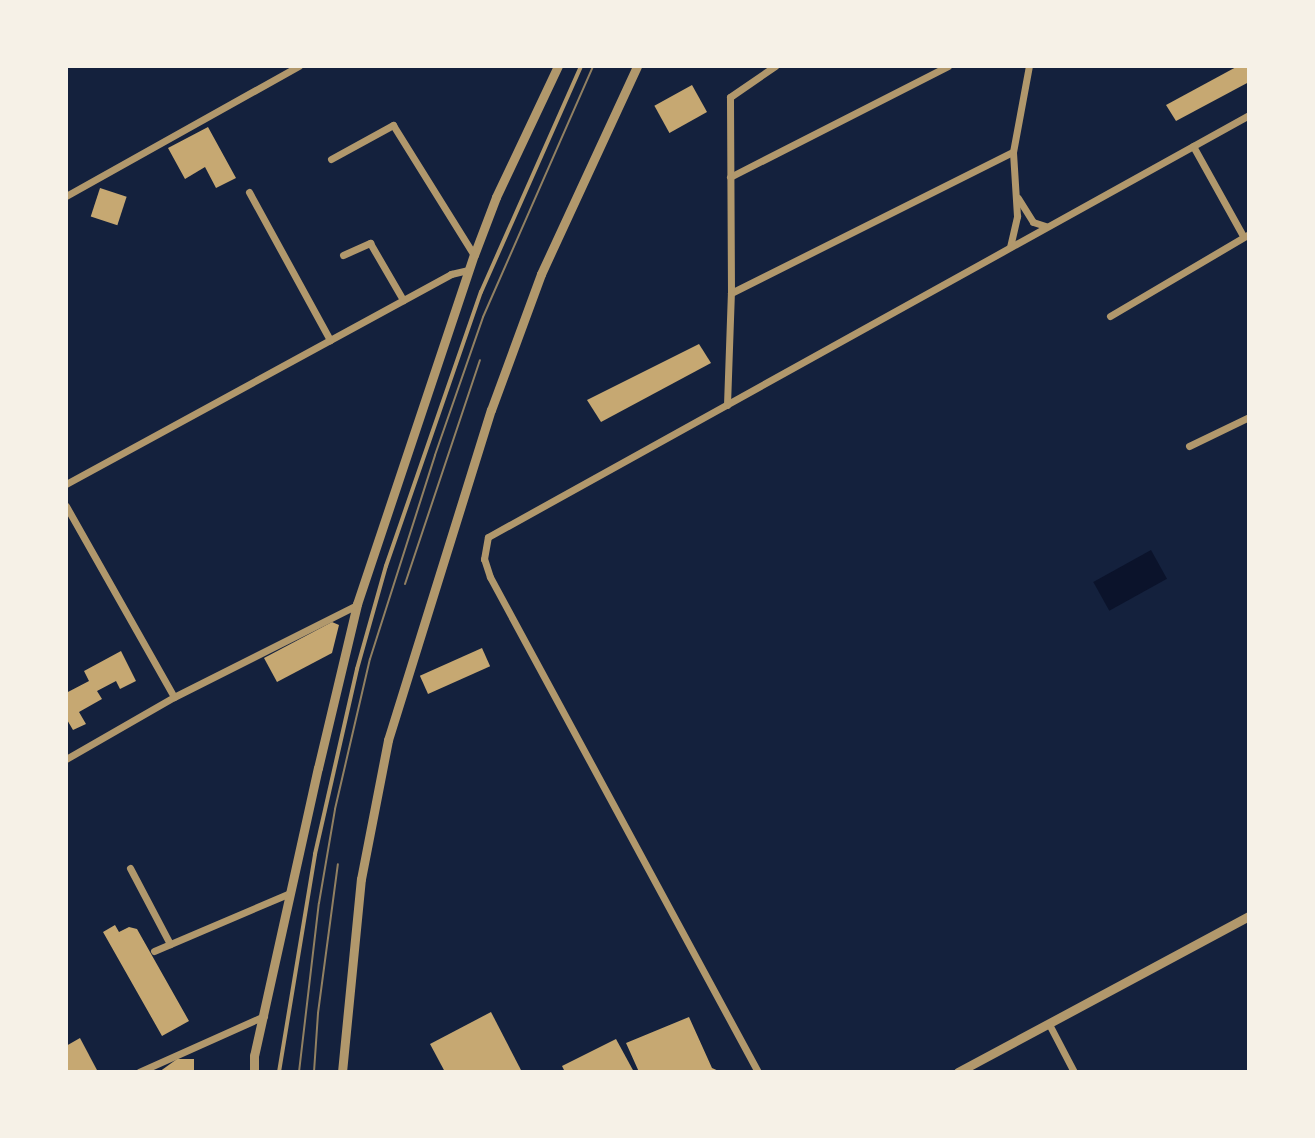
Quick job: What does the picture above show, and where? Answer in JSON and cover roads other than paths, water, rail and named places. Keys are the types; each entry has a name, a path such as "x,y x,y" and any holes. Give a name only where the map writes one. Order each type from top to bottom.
{"street":[{"path":"66,196 299,66"},
{"path":"254,1072 290,893 357,604 474,255 496,197 558,66"},
{"path":"342,1072 361,879 388,740 439,568 491,410 541,274 637,66"},
{"path":"727,405 731,293 730,97 775,66"},
{"path":"730,177 948,66"},
{"path":"1010,247 1017,216 1013,152 1024,70 1029,66"},
{"path":"758,1072 490,577 484,559 484,546 497,531 1249,115"},
{"path":"331,159 393,125 474,255"},
{"path":"1110,316 1246,235 1193,146"},
{"path":"731,293 1013,152"},
{"path":"1014,184 1023,211 1033,222 1045,226"},
{"path":"249,192 330,340"},
{"path":"343,255 370,243 403,300"},
{"path":"66,484 451,274 469,270"},
{"path":"1189,446 1249,417"},
{"path":"66,506 174,697"},
{"path":"66,759 174,697 357,604"},
{"path":"130,868 170,944"},
{"path":"154,951 290,893"},
{"path":"958,1072 1050,1026 1249,916"},
{"path":"139,1072 264,1016"},
{"path":"1050,1026 1074,1072"}],"lane":[{"path":"279,1072 315,854 357,669 386,566 481,292 581,66"}],"water":[{"path":"1151,550 1167,579 1109,611 1093,582"}],"tram line":[{"path":"299,1072 319,903 335,809 370,659 483,317 593,66"},
{"path":"405,584 480,360"},
{"path":"314,1072 318,1013 338,864"}]}
